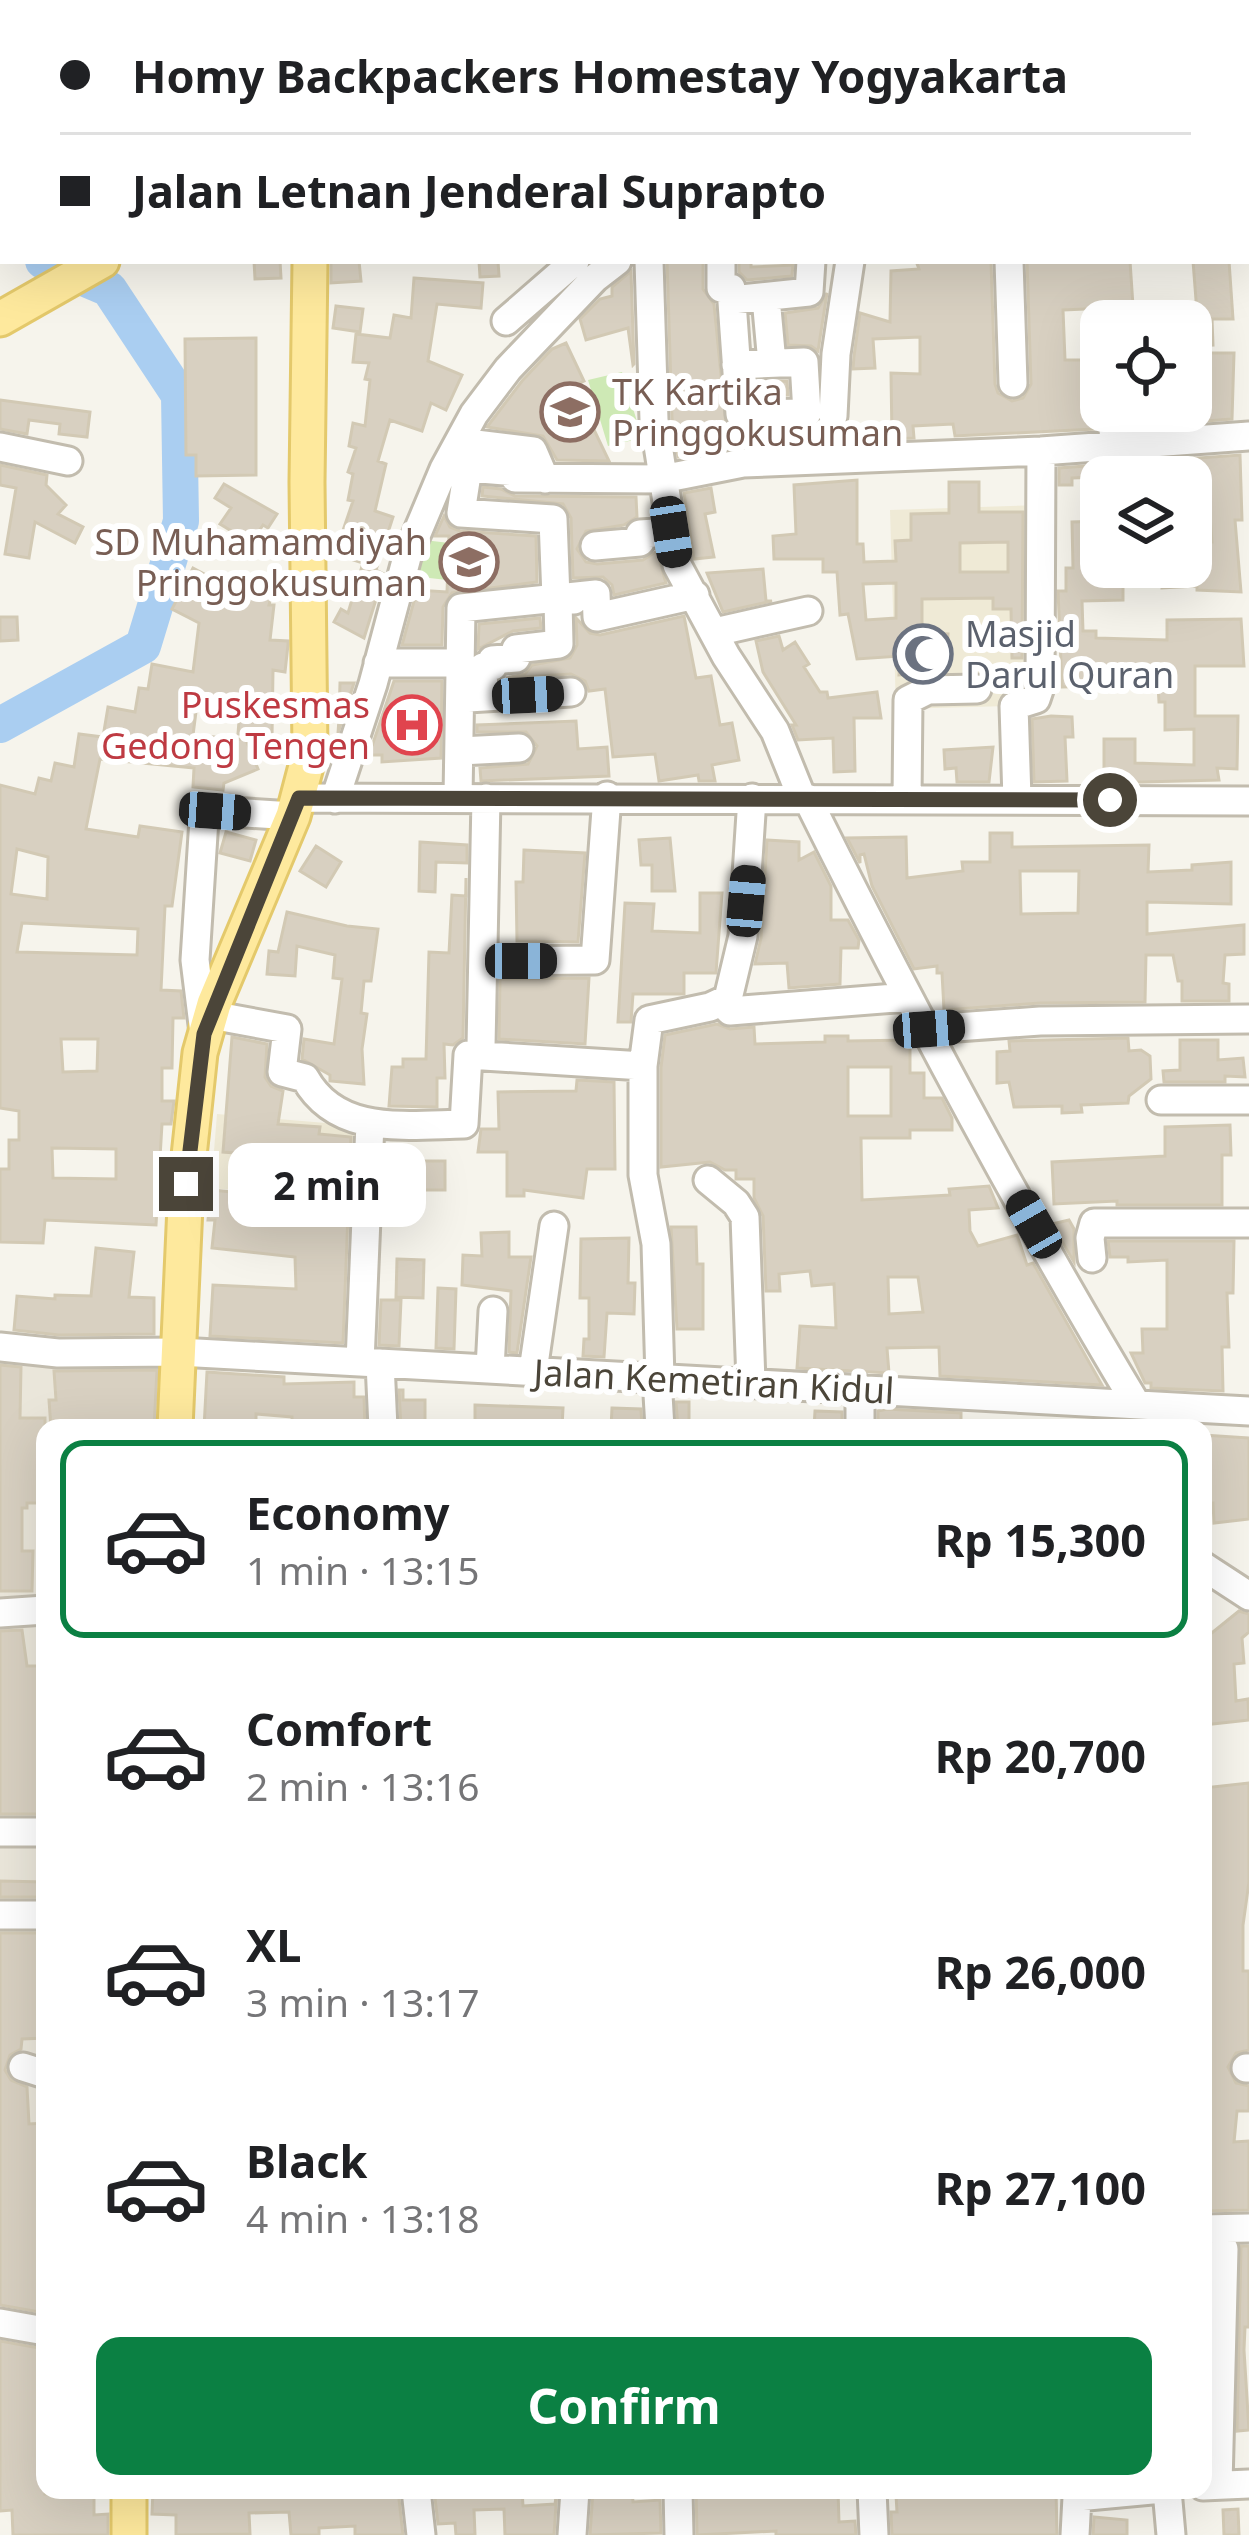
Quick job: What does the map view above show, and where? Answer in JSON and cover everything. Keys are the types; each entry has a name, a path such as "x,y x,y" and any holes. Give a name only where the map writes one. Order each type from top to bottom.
{"main road":[{"path":"0,320 97,264"},
{"path":"175,1419 186,1184 207,1025 296,807 310,752 310,264"},
{"path":"129,2535 130,2499"}],"street":[{"path":"506,321 572,264"},
{"path":"335,799 407,557 459,442 508,369 613,264"},
{"path":"649,264 654,420 677,565 776,731 804,798 1078,1307 1125,1410"},
{"path":"721,264 721,288 731,288 740,414 807,413 804,355 836,354"},
{"path":"732,300 809,292 811,264"},
{"path":"832,416 850,264"},
{"path":"1009,264 1013,383"},
{"path":"766,298 772,363"},
{"path":"736,365 804,362"},
{"path":"1113,432 1114,446"},
{"path":"554,520 461,514 468,468 515,472 515,478 662,479 743,463 1041,452 1249,436"},
{"path":"459,442 529,440 551,480 557,519 556,598"},
{"path":"0,447 68,461"},
{"path":"1017,799 1014,706 1036,699 1040,687 1041,452"},
{"path":"595,546 640,542 640,534 671,532"},
{"path":"471,698 460,663 460,608 596,594 597,616 695,596"},
{"path":"481,1046 484,962 472,798 460,751 471,698 483,667 493,666 492,660 517,658 516,649 559,644 558,600 596,599"},
{"path":"715,632 808,610"},
{"path":"378,664 460,663"},
{"path":"907,799 908,700 928,690 977,689"},
{"path":"471,698 572,692"},
{"path":"460,751 519,748"},
{"path":"484,962 595,960 608,796"},
{"path":"752,798 742,936 724,1000 730,1011 908,997"},
{"path":"643,1066 467,1055 464,1124 370,1124 336,1113 314,1094 305,1078 282,1072 287,1029 207,1025 195,960 204,819 215,811 296,807 335,799 1249,801"},
{"path":"659,1398 656,1244 643,1175 643,1066 649,1020 724,1000"},
{"path":"929,1029 1040,1021 1249,1019"},
{"path":"1161,1100 1249,1100"},
{"path":"370,1124 370,1363 381,1419"},
{"path":"709,1180 745,1216 751,1382"},
{"path":"1092,1258 1094,1223 1249,1223"},
{"path":"533,1371 554,1226"},
{"path":"490,1369 493,1311"},
{"name":"Jalan Kemetiran Kidul","path":"0,1347 533,1371 659,1398 751,1382 1041,1397 1125,1410 1249,1411"},
{"path":"860,1388 860,1419"},
{"path":"1041,1397 1041,1419"},
{"path":"1212,1571 1249,1596"},
{"path":"0,1613 36,1611"},
{"path":"0,1832 36,1832"},
{"path":"0,1915 36,1915"},
{"path":"1212,2229 1249,2228"},
{"path":"1212,2479 1235,2381 1224,2249"},
{"path":"0,2323 36,2329"},
{"path":"1212,2486 1249,2484"},
{"path":"417,2499 421,2535"},
{"path":"572,2535 574,2499"},
{"path":"678,2499 680,2535"},
{"path":"872,2499 874,2535"},
{"path":"1075,2535 1077,2499"},
{"path":"1168,2499 1171,2535"}],"shaded area":[{"path":"1042,505 1048,705 896,709 890,510"},
{"path":"217,1114 374,1127 366,1222 314,1218 315,1197 211,1188"},
{"path":"0,1349 168,1355 165,1419 36,1419 36,2161 0,2168"}],"green space":[{"path":"622,372 642,438 608,446 588,380"},
{"path":"416,539 449,543 447,580 412,576"}],"building":[{"path":"254,264 280,264 281,278 255,279"},
{"path":"331,264 359,264 361,281 331,283"},
{"path":"479,264 498,264 499,276 480,277"},
{"path":"667,264 703,264 703,289 714,304 726,425 740,432 816,429 815,437 738,442 738,446 678,457 672,418"},
{"path":"739,264 793,265 792,276 747,280"},
{"path":"917,264 991,264 995,384 998,393 1012,401 1023,398 1031,384 1027,264 1130,264 1133,300 1080,300 1080,309 1063,310 1065,360 1080,360 1080,430 955,436 953,424 913,426 914,438 892,439 891,373 920,374 920,337 873,339 875,368 853,369 860,313 890,322 891,271 919,269"},
{"path":"1193,264 1229,264 1233,319 1212,319 1212,300 1196,300"},
{"path":"631,271 633,365 628,328 586,340 580,319 600,299 612,296 612,287"},
{"path":"414,278 483,283 481,308 437,304 428,361 462,375 446,410 431,403 422,431 390,420 378,461 386,464 375,511 393,517 376,570 384,574 364,638 334,622 341,609 348,613 363,563 335,554 353,501 348,500 353,474 348,472 356,448 349,446 353,423 365,426 370,380 365,379 369,363 353,362 356,334 390,338 394,315 411,318"},
{"path":"827,293 818,351 788,345 785,313 818,308"},
{"path":"336,306 363,309 360,332 333,328"},
{"path":"256,338 256,475 196,476 196,455 186,455 185,339"},
{"path":"566,343 584,381 573,386 609,461 557,460 543,436 487,427 552,349"},
{"path":"1212,353 1234,353 1232,419 1212,420"},
{"path":"787,381 788,395 757,396 756,382"},
{"path":"0,400 90,412 87,437 59,434 60,424 29,420 27,434 0,429"},
{"path":"1240,455 1242,520 1235,520 1241,592 1197,590 1212,588 1212,457"},
{"path":"0,465 47,475 46,485 66,505 58,514 83,527 75,543 35,522 29,558 5,554 16,488 0,485"},
{"path":"1080,466 1080,478 1072,478 1072,485 1059,485 1059,468"},
{"path":"857,480 857,544 863,544 864,562 896,561 895,541 911,540 911,514 949,513 949,482 979,482 979,512 1023,512 1022,658 1012,658 1011,609 993,609 993,598 922,599 922,633 948,634 946,672 899,675 900,656 857,659 848,614 840,615 837,572 823,572 823,559 774,559 773,536 796,534 794,485","holes":["1008,542 1008,572 960,572 960,543","896,583 896,618 866,620 863,584"]},
{"path":"224,484 277,514 251,543 220,524 231,508 215,498"},
{"path":"483,487 515,496 636,497 637,517 624,525 586,531 577,549 586,562 597,564 643,560 657,551 666,583 614,595 603,577 573,578 571,518 563,504 482,496"},
{"path":"711,488 715,512 705,514 714,557 694,559 684,493"},
{"path":"444,516 450,527 460,531 536,536 537,582 452,593 443,607 442,645 402,645 417,590 447,592 449,536 435,536"},
{"path":"1072,522 1080,522 1080,588 1123,588 1123,600 1082,601 1083,631 1096,631 1096,638 1167,640 1167,620 1241,619 1244,666 1195,666 1195,716 1238,716 1237,769 1217,768 1219,780 1104,783 1104,739 1135,739 1135,763 1194,765 1194,729 1165,730 1165,702 1159,702 1158,685 1062,687 1058,591 1066,591 1066,568 1073,568"},
{"path":"193,568 227,586 230,574 275,581 269,605 274,605 270,640 288,641 288,645 285,672 273,670 272,737 238,734 240,708 197,704 193,735 246,740 258,769 224,783 223,790 193,787 194,768 100,759 86,829 138,837 140,826 182,832 172,906 165,906 161,990 181,991 184,1018 173,1018 172,1068 162,1068 162,1101 174,1101 171,1124 162,1124 156,1225 45,1220 43,1243 0,1242 0,1169 9,1169 9,1140 19,1140 19,1111 0,1108 0,785 35,794 39,778 51,781 55,763 74,767 79,734 103,737 108,707 135,712 139,688 148,689 152,664 193,672 199,623 172,609","holes":["17,849 48,857 47,899 11,894","22,923 138,929 137,955 17,952","61,1039 98,1039 97,1071 63,1072","52,1148 116,1149 116,1179 53,1178"]},
{"path":"763,569 766,601 772,601 723,612 707,573"},
{"path":"684,616 696,678 711,676 720,725 732,723 739,760 712,765 715,781 699,781 698,775 659,781 655,754 613,757 605,689 589,691 585,681 571,674 506,678 525,674 532,665 570,658 577,645 576,618 590,633 600,635"},
{"path":"0,617 17,617 18,640 0,641"},
{"path":"540,618 541,628 513,631 478,649 479,624"},
{"path":"779,636 783,650 795,642 809,664 804,667 828,698 877,692 881,718 854,718 855,771 834,772 833,738 798,740 792,725 796,725 763,672 756,641"},
{"name":"Puskesmas Gedong Tengen","path":"394,681 442,681 441,758 382,762 382,755 369,755"},
{"path":"340,683 354,683 338,733 339,719"},
{"path":"1072,717 1073,737 1065,737 1067,781 1034,782 1032,719"},
{"path":"576,721 578,749 607,747 609,776 481,781 480,768 528,764 537,746 526,732 477,732 477,725"},
{"path":"993,747 989,782 957,782 956,768 945,769 944,750"},
{"path":"226,832 256,840 250,861 220,853"},
{"path":"990,833 1012,833 1012,847 1149,845 1148,872 1231,862 1231,904 1147,902 1147,934 1244,925 1244,954 1225,955 1223,983 1229,984 1229,1001 1182,1001 1182,981 1178,981 1173,955 1146,955 1145,1002 944,1010 942,973 937,973 937,966 914,969 872,886 864,854 860,863 847,838 906,837 907,878 963,871 962,862 990,862","holes":["1020,871 1079,871 1078,913 1021,914"]},
{"path":"670,838 675,891 652,891 652,865 641,865 639,840"},
{"path":"767,840 799,842 799,860 814,852 831,886 831,920 848,920 859,940 858,948 841,948 840,984 789,988 787,963 755,964"},
{"path":"420,842 467,845 467,863 436,862 435,892 419,891"},
{"path":"316,846 341,862 326,887 300,871"},
{"path":"524,850 585,853 578,942 517,941 516,882 523,882"},
{"path":"700,893 722,893 716,973 684,973 684,994 633,994 631,1022 618,1022 625,903 654,904 652,931 700,933"},
{"path":"452,895 466,896 463,1038 453,1045 444,1044 445,1078 437,1078 437,1107 389,1106 392,1067 403,1067 403,1059 426,1059 429,952 449,953"},
{"path":"287,912 378,929 361,1013 367,1014 364,1084 330,1081 330,1075 302,1059 304,1039 334,1044 342,979 333,978 335,955 297,946 295,976 267,974 269,951 278,952"},
{"path":"589,978 585,1044 499,1039 500,979"},
{"path":"717,1024 730,1029 754,1027 755,1044 825,1042 825,1036 848,1036 848,1041 910,1040 910,1073 924,1073 924,1098 942,1098 952,1130 910,1130 910,1138 861,1138 862,1200 950,1195 949,1189 989,1186 998,1208 969,1210 970,1231 978,1246 1017,1235 1027,1265 1033,1263 1102,1385 940,1376 939,1347 887,1348 889,1373 797,1368 800,1326 836,1328 834,1284 812,1286 810,1271 779,1274 780,1291 766,1291 763,1216 754,1198 754,1179 736,1179 736,1170 710,1162 661,1167 665,1035","holes":["848,1067 891,1067 891,1116 848,1116","888,1277 918,1277 923,1312 889,1314"]},
{"path":"232,1037 267,1044 265,1077 283,1091 278,1124 320,1127 319,1134 351,1137 343,1343 210,1336 213,1285 296,1289 295,1257 212,1248 211,1190 286,1197 290,1157 223,1152"},
{"path":"1128,1038 1129,1051 1141,1050 1150,1056 1151,1079 1129,1096 1128,1103 1081,1105 1082,1112 1062,1113 1062,1106 1014,1107 1009,1082 997,1083 997,1052 1010,1051 1009,1041"},
{"path":"1180,1040 1218,1040 1218,1060 1243,1058 1245,1077 1225,1076 1225,1082 1164,1082 1163,1071 1180,1070"},
{"path":"577,1080 614,1082 615,1169 587,1169 583,1198 524,1190 524,1196 507,1196 507,1152 478,1152 481,1129 499,1129 498,1092 576,1091"},
{"path":"1230,1125 1231,1155 1222,1155 1222,1205 1054,1204 1052,1162 1165,1156 1165,1127"},
{"path":"387,1151 406,1152 405,1161 445,1161 445,1190 411,1190 412,1203 395,1204 392,1175 386,1175"},
{"path":"1069,1220 1074,1229 1074,1262 1052,1224"},
{"path":"671,1227 696,1227 697,1264 703,1264 703,1329 677,1329"},
{"path":"509,1232 509,1257 531,1257 517,1353 509,1352 511,1291 462,1285 463,1255 482,1256 481,1233"},
{"path":"629,1238 628,1283 635,1283 634,1314 607,1313 604,1357 583,1356 584,1339 589,1339 589,1298 580,1298 581,1239"},
{"path":"1108,1241 1234,1241 1233,1293 1227,1293 1229,1347 1222,1347 1223,1391 1151,1388 1151,1383 1145,1383 1131,1353 1143,1353 1142,1329 1167,1329 1167,1260 1128,1262 1128,1257 1110,1257"},
{"path":"96,1248 134,1252 129,1297 154,1298 154,1334 59,1335 14,1330 17,1296 91,1296"},
{"path":"397,1259 424,1260 423,1298 396,1297"},
{"path":"438,1288 456,1289 454,1349 436,1348"},
{"path":"381,1300 401,1300 399,1346 379,1345"},
{"path":"0,1365 21,1367 20,1418 45,1419 36,1419 36,1503 22,1508 22,1551 33,1551 32,1591 0,1591"},
{"path":"157,1370 154,1419 50,1419 49,1400 56,1400 54,1371"},
{"path":"207,1372 284,1377 284,1384 354,1382 354,1397 364,1397 365,1419 256,1414 256,1419 204,1419"},
{"path":"399,1390 403,1390 403,1400 425,1400 425,1419 401,1419"},
{"path":"676,1402 689,1402 689,1419 677,1419"},
{"path":"475,1405 563,1408 562,1419 475,1419"},
{"path":"612,1408 641,1409 642,1419 611,1419"},
{"path":"815,1411 842,1412 842,1419 815,1419"},
{"path":"878,1411 961,1413 961,1419 878,1419"},
{"path":"1212,1436 1249,1438 1249,1519 1214,1523"},
{"path":"1239,1611 1249,1614 1249,1632 1242,1638 1244,1663 1234,1664 1236,1701 1248,1699 1249,1720 1212,1724 1212,1633"},
{"path":"22,1630 27,1666 36,1666 36,1814 0,1814 0,1631"},
{"path":"1249,1783 1243,1971 1249,1971 1249,2050 1236,2053 1228,2067 1236,2083 1249,2086 1249,2111 1237,2111 1234,2142 1249,2141 1249,2210 1212,2211 1212,1787"},
{"path":"0,1881 36,1882 36,1897 0,1897"},
{"path":"0,1933 36,1933 36,2038 22,2039 21,2049 10,2055 5,2070 11,2080 27,2087 29,2124 36,2124 36,2311 0,2305"},
{"path":"1241,2246 1249,2246 1249,2327 1245,2327 1244,2350 1249,2430 1237,2431"},
{"path":"0,2341 36,2347 36,2499 94,2499 94,2515 108,2514 108,2535 13,2535 12,2510 0,2511"},
{"path":"153,2499 399,2499 403,2535 355,2535 355,2526 319,2528 319,2535 291,2535 289,2512 249,2513 250,2534 176,2535 176,2515 152,2514"},
{"path":"435,2499 523,2499 523,2506 555,2504 556,2499 554,2535 505,2535 504,2509 474,2510 475,2535 456,2535 455,2523 438,2524"},
{"path":"592,2499 660,2500 661,2533 590,2535"},
{"path":"696,2499 838,2499 839,2522 855,2521 856,2535 776,2535 776,2531 697,2535"},
{"path":"896,2499 1056,2499 1057,2535 892,2535 891,2512 897,2512"},
{"path":"1238,2509 1239,2535 1224,2535 1223,2510"},
{"path":"1094,2517 1127,2520 1127,2535 1093,2535"}],"waterway":[{"path":"0,725 143,646 181,521 179,395 109,289 50,264"}],"place":[{"name":"TK Kartika Pringgokusuman","path":"570,412"},
{"name":"SD Muhamamdiyah Pringgokusuman","path":"469,562"},
{"name":"Masjid Darul Quran","path":"923,654"},
{"name":"Puskesmas Gedong Tengen","path":"412,725"}],"route":[{"path":"186,1184 204,1034 299,798 1110,800"}]}
